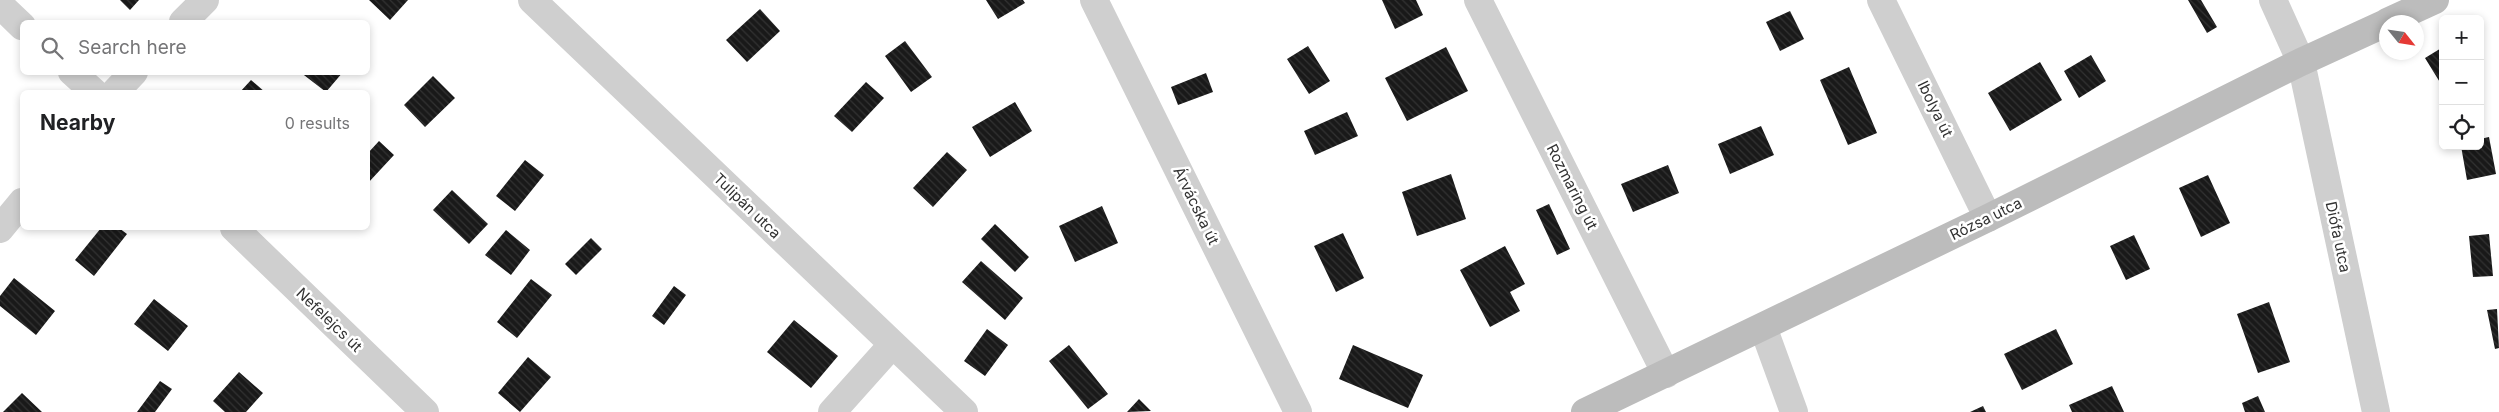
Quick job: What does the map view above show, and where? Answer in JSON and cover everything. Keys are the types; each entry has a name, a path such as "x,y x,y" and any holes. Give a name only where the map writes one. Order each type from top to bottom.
{"street":[{"path":"185,20 204,0"},
{"name":"Tulipán utca","path":"532,0 964,412"},
{"name":"Árvácska út","path":"1094,0 1298,412"},
{"name":"Rozmaring út","path":"1478,0 1666,374"},
{"name":"Ibolya út","path":"1881,0 1988,218"},
{"name":"Diófa utca","path":"2273,0 2301,62 2376,412"},
{"name":"Rózsa utca","path":"2404,15 2435,0"},
{"path":"0,5 20,24"},
{"name":"Rózsa utca","path":"1585,412 1988,218 2301,62 2379,27"},
{"path":"75,75 92,90"},
{"path":"117,90 131,75"},
{"path":"0,229 20,204"},
{"name":"Nefelejcs út","path":"236,230 425,412"},
{"path":"1763,327 1794,412"},
{"path":"832,412 892,345"}],"building":[{"path":"120,0 139,0 130,10"},
{"path":"369,0 408,0 390,20"},
{"path":"986,0 1023,0 1025,3 998,19"},
{"path":"1382,0 1416,0 1423,15 1395,29"},
{"path":"2188,0 2201,0 2217,27 2207,33"},
{"path":"760,9 780,31 747,62 726,40"},
{"path":"1790,11 1804,39 1780,51 1766,22"},
{"path":"905,41 932,77 911,92 885,56"},
{"path":"1308,46 1330,81 1309,94 1287,59"},
{"path":"1446,47 1468,91 1407,121 1385,78"},
{"path":"2439,49 2439,81 2425,58"},
{"path":"2091,55 2106,81 2079,98 2064,71"},
{"path":"2040,62 2062,100 2010,131 1988,93"},
{"path":"1849,67 1877,133 1848,145 1820,80"},
{"path":"1206,73 1213,92 1178,105 1171,87"},
{"path":"304,75 340,75 328,90 323,90"},
{"path":"433,76 455,98 425,127 404,105"},
{"path":"251,80 263,90 242,90"},
{"path":"866,82 884,98 852,132 834,116"},
{"path":"1015,102 1032,131 990,157 972,127"},
{"path":"1347,112 1358,136 1315,155 1304,131"},
{"path":"1761,126 1774,155 1730,174 1718,144"},
{"path":"2489,137 2496,174 2467,180 2462,150 2484,150 2484,138"},
{"path":"379,141 394,155 370,181 370,151"},
{"path":"947,152 967,170 933,207 913,188"},
{"path":"525,160 544,175 515,211 496,196"},
{"path":"1668,165 1679,193 1633,212 1621,184"},
{"path":"1451,174 1466,219 1417,236 1402,192"},
{"path":"2208,175 2230,223 2201,237 2179,188"},
{"path":"452,190 488,224 469,244 433,210"},
{"path":"1549,204 1570,249 1557,255 1536,210"},
{"path":"1102,206 1118,243 1075,262 1059,226"},
{"path":"995,224 1029,257 1015,272 981,239"},
{"path":"99,230 122,230 127,234 94,276 75,260"},
{"path":"506,230 530,250 511,275 485,255"},
{"path":"1343,233 1364,278 1336,292 1314,246"},
{"path":"2489,234 2493,276 2473,277 2469,236"},
{"path":"2134,235 2150,269 2126,280 2110,246"},
{"path":"591,238 602,249 576,275 565,264"},
{"path":"1505,246 1525,284 1510,292 1520,311 1490,327 1460,270"},
{"path":"981,261 1023,298 1005,320 962,282"},
{"path":"14,278 55,311 36,335 0,306 0,296"},
{"path":"531,279 552,295 517,338 497,322"},
{"path":"674,286 686,295 664,325 652,316"},
{"path":"154,299 188,326 168,351 134,324"},
{"path":"2269,302 2290,362 2258,373 2237,314"},
{"path":"2497,309 2499,348 2495,349 2487,310"},
{"path":"794,320 838,356 811,388 767,352"},
{"path":"987,329 1008,345 985,376 964,361"},
{"path":"2056,329 2073,364 2022,390 2004,354"},
{"path":"1069,345 1108,394 1088,409 1049,361"},
{"path":"1353,345 1423,375 1408,408 1339,379"},
{"path":"528,357 551,377 520,412 498,393"},
{"path":"239,372 263,393 246,412 225,412 213,401"},
{"path":"160,381 172,389 155,412 137,412"},
{"path":"2112,386 2124,412 2072,412 2069,405"},
{"path":"22,393 42,412 3,412"},
{"path":"2258,396 2265,412 2245,412 2242,403"},
{"path":"1139,399 1151,411 1127,412"},
{"path":"1983,406 1986,412 1970,412"}]}
